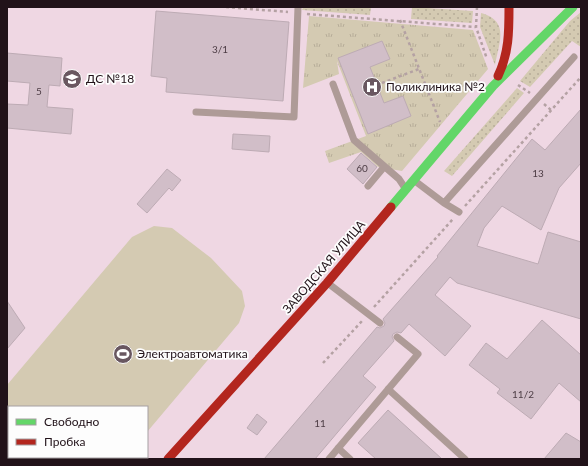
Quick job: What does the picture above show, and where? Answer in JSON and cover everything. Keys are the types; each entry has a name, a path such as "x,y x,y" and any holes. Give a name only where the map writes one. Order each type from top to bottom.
{"main road":[{"path":"501,75 510,40 509,7"},
{"path":"501,75 573,7"},
{"path":"500,13 507,27 510,40"},
{"name":"ЗАВОДСКАЯ УЛИЦА","path":"168,459 327,283 407,190 501,75"}],"lane":[{"path":"196,112 294,117 298,10"},
{"path":"444,203 574,57"},
{"path":"333,84 354,140 399,179 407,190"},
{"path":"368,186 384,167"},
{"path":"414,181 459,212"},
{"path":"327,283 380,323"},
{"path":"329,459 418,354 397,337"},
{"path":"388,389 465,459"},
{"path":"338,448 350,459"}],"path":[{"path":"226,7 298,10 476,27"},
{"path":"477,7 476,27 491,70 524,88 552,110"},
{"path":"400,20 442,128"},
{"path":"382,83 419,69"}],"green space":[{"path":"303,7 371,7 370,15 302,10"},
{"path":"412,7 473,11 472,23 411,19"},
{"path":"581,12 581,47 572,41 530,87 520,81 570,21"},
{"path":"481,13 496,21 499,27 500,41 495,65 480,27"},
{"path":"309,16 473,30 488,69 402,171 378,167 361,152 329,163 325,151 366,136 337,61 339,74 303,88"},
{"path":"517,88 524,93 452,176 444,171"},
{"name":"Электроавтоматика","path":"154,226 172,228 211,258 242,291 245,306 239,323 148,431 148,406 8,406 8,458 125,458 124,459 7,459 7,385 132,237"}],"building":[{"path":"156,11 289,22 283,101 166,92 167,78 151,76"},
{"path":"382,41 390,59 370,67 384,103 403,96 411,116 368,134 338,58"},
{"path":"7,53 62,58 60,86 49,85 47,107 73,109 71,134 7,128 7,104 28,105 30,83 7,81"},
{"path":"581,109 581,163 559,188 541,230 502,206 484,228 477,246 538,264 548,232 581,242 581,319 457,283 450,277 435,295 471,326 445,356 409,324 401,333 397,332 393,334 392,337 394,341 363,376 376,387 315,459 264,459 377,327 380,328 384,326 385,323 383,319 438,257 437,256 532,139 545,150"},
{"path":"233,134 270,136 269,152 232,149"},
{"path":"361,153 377,167 363,184 347,169"},
{"path":"167,169 181,180 172,191 169,188 147,213 137,204"},
{"path":"7,301 25,328 7,349"},
{"path":"542,320 581,355 581,402 559,383 531,419 497,393 500,389 469,365 486,343 507,359"},
{"path":"388,410 442,459 376,459 358,443"},
{"path":"257,414 267,422 257,435 247,428"},
{"path":"566,433 581,442 581,459 544,459"}],"traffic: fast":[{"path":"391,207 493,86 573,7"}],"traffic: jam":[{"path":"498,76 506,51 509,7"},
{"path":"168,459 327,283 391,207"}],"place":[{"name":"ДС №18","path":"72,79"},
{"name":"Поликлиника №2","path":"372,87"},
{"name":"Электроавтоматика","path":"123,354"}]}
